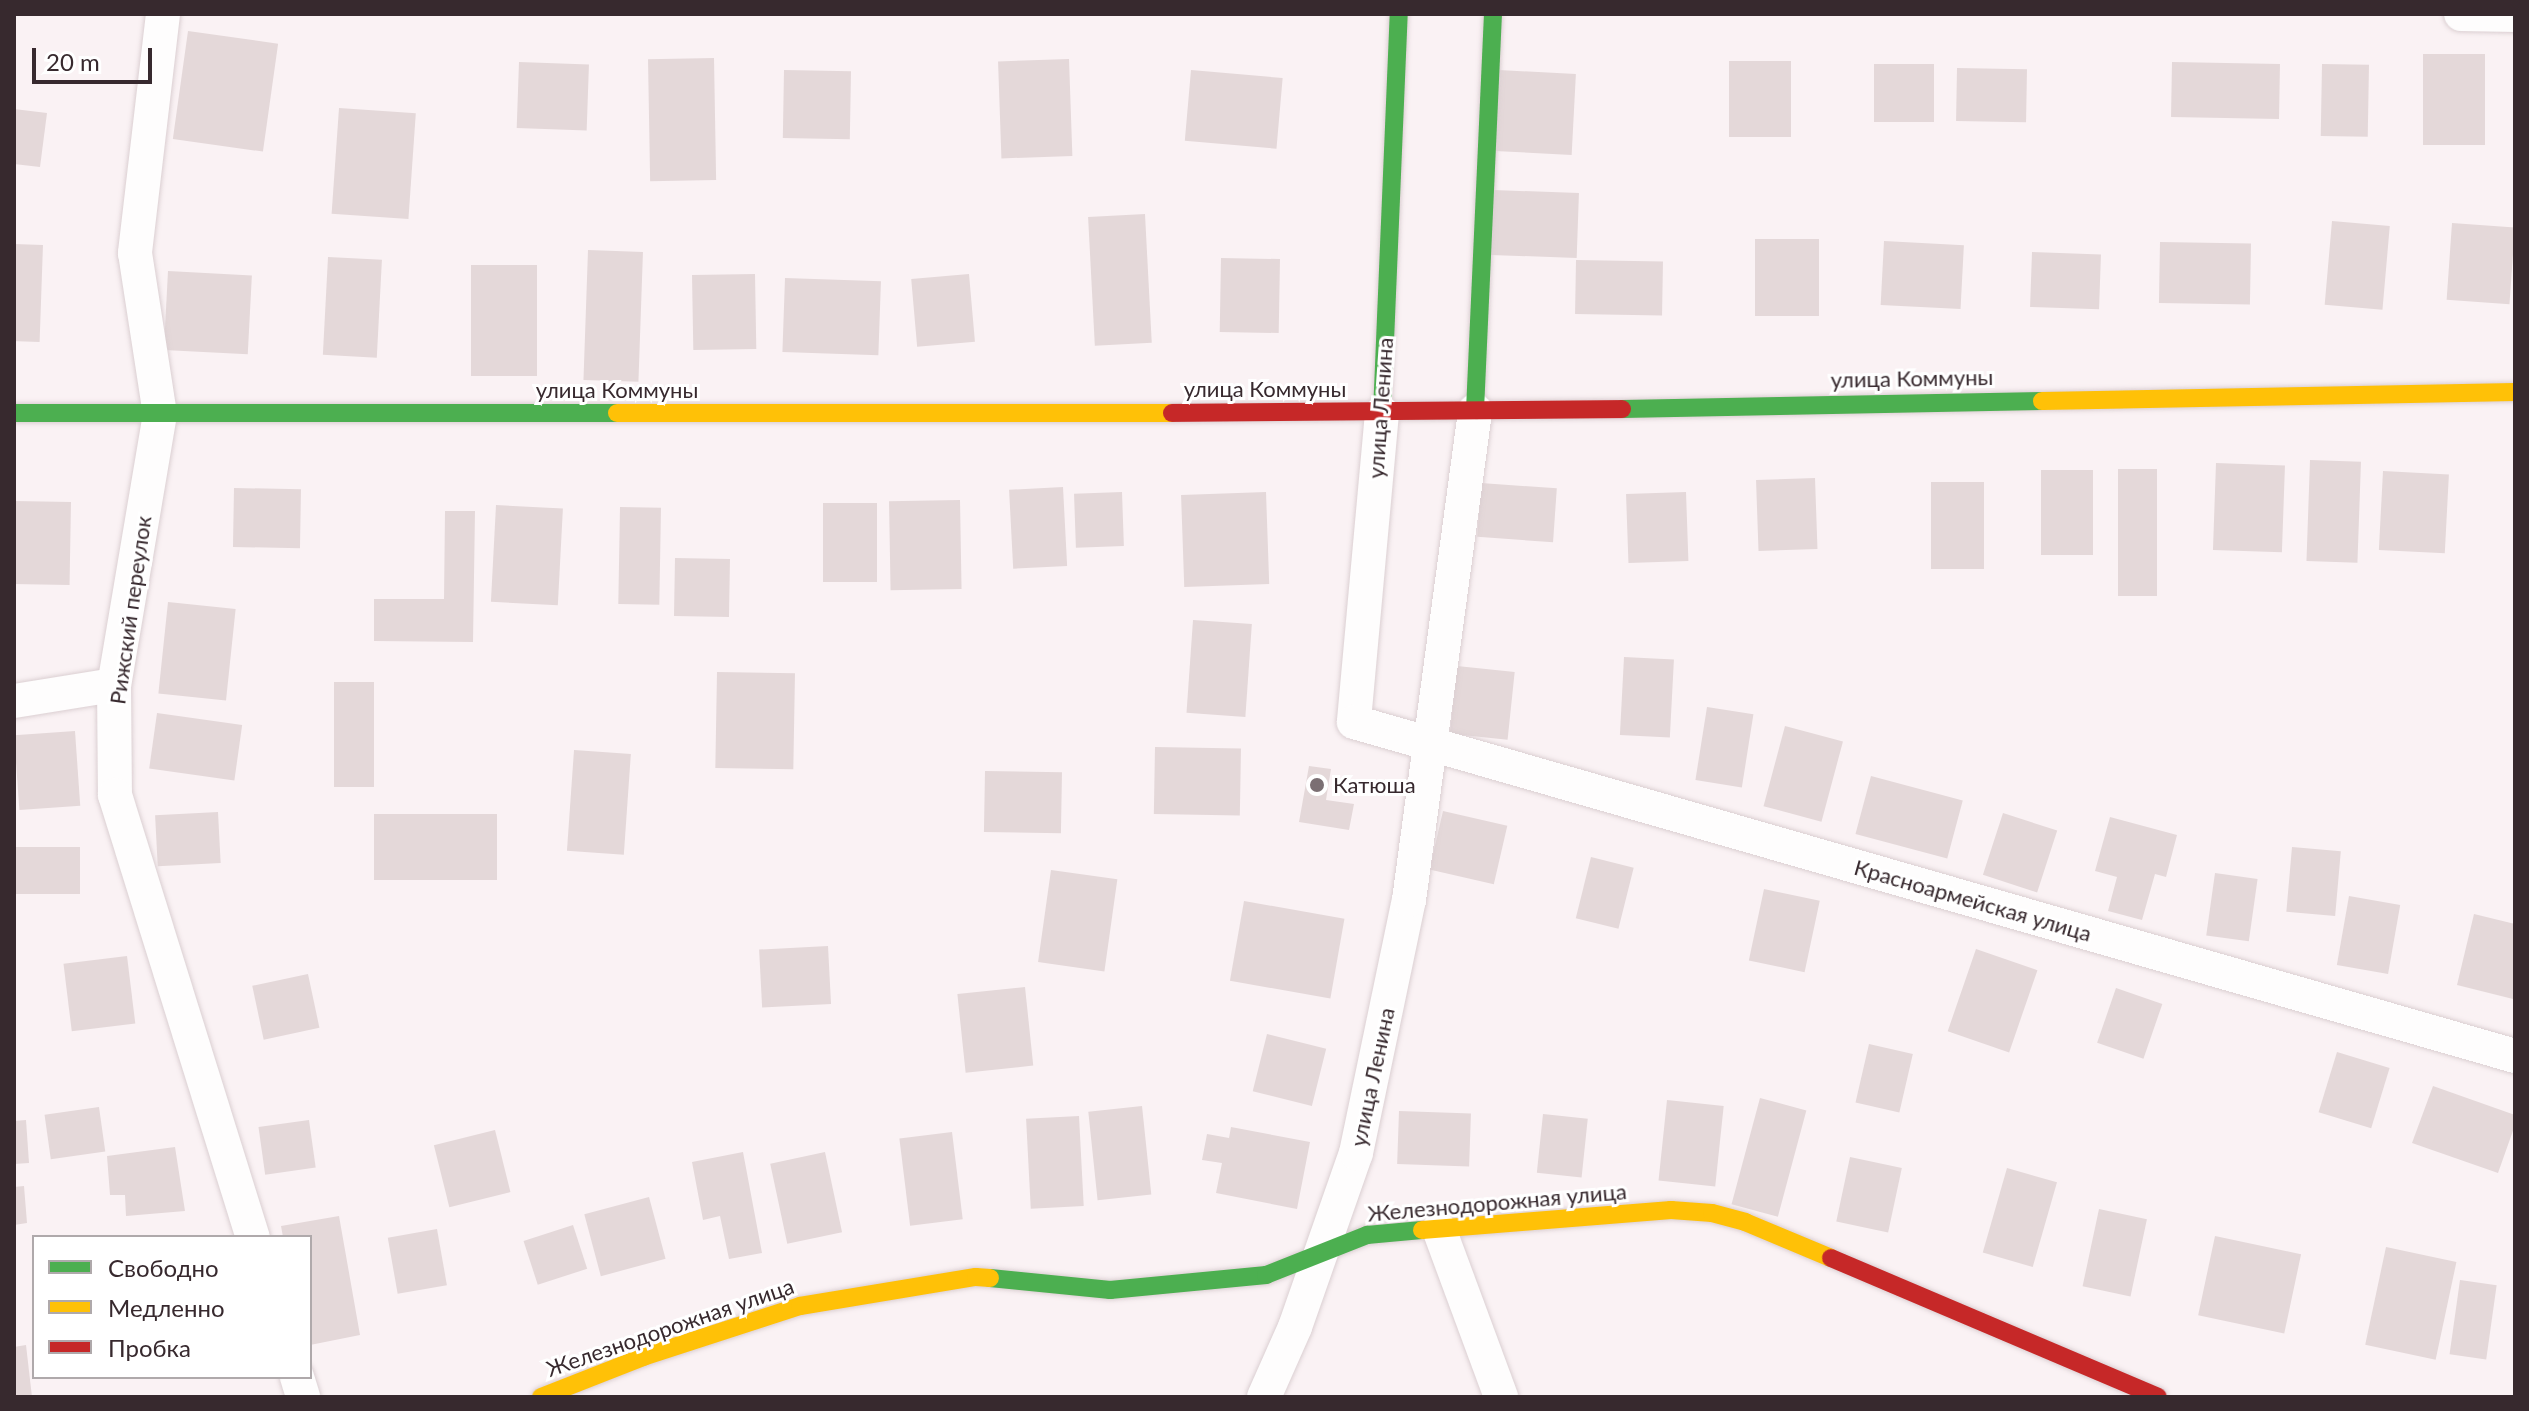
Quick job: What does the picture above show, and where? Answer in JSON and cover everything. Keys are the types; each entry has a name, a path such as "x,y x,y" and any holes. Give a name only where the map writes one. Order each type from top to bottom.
{"street":[{"name":"Рижский переулок","path":"163,14 135,253 160,414 114,685 115,795 252,1235"},
{"name":"улица Ленина","path":"1399,14 1382,413 1354,722 1430,745"},
{"name":"улица Ленина","path":"1264,1397 1323,1252 1356,1153 1409,900 1475,410 1493,14"},
{"path":"2461,14 2515,15"},
{"name":"улица Коммуны","path":"14,413 1382,413 2515,392"},
{"path":"14,701 114,685"},
{"name":"Красноармейская улица","path":"1430,745 2515,1056"},
{"name":"Железнодорожная улица","path":"541,1397 643,1357 800,1306 976,1277 1110,1290 1266,1275 1367,1235 1671,1210 1712,1213 1799,1244 2158,1397"},
{"path":"1439,1229 1501,1397"}],"building":[{"path":"188,31 278,44 263,152 173,139"},
{"path":"2423,54 2485,54 2485,145 2423,145"},
{"path":"714,58 716,180 650,181 648,59"},
{"path":"1069,59 1072,156 1001,158 998,61"},
{"path":"1729,61 1791,61 1791,137 1729,137"},
{"path":"519,62 589,64 587,130 517,128"},
{"path":"2172,62 2280,64 2279,119 2171,117"},
{"path":"1874,64 1934,64 1934,122 1874,122"},
{"path":"2322,64 2369,65 2368,137 2321,136"},
{"path":"1957,68 2027,69 2026,122 1956,121"},
{"path":"784,70 851,71 850,139 783,138"},
{"path":"1191,70 1283,78 1276,149 1185,141"},
{"path":"1499,70 1576,74 1572,155 1495,151"},
{"path":"339,108 416,113 408,219 332,214"},
{"path":"14,109 47,113 40,167 14,164"},
{"path":"1493,190 1579,193 1577,258 1491,255"},
{"path":"1145,214 1152,343 1095,346 1088,217"},
{"path":"2332,221 2390,226 2382,310 2325,305"},
{"path":"2452,223 2515,227 2509,304 2447,300"},
{"path":"1755,239 1819,239 1819,316 1755,316"},
{"path":"1884,241 1964,245 1961,309 1881,305"},
{"path":"2160,242 2251,244 2250,305 2159,303"},
{"path":"14,244 43,245 40,342 14,341"},
{"path":"588,250 643,252 638,382 583,380"},
{"path":"2032,252 2101,254 2099,309 2030,307"},
{"path":"328,257 382,260 377,358 323,355"},
{"path":"1221,258 1280,259 1279,333 1220,332"},
{"path":"1576,260 1663,262 1662,316 1575,314"},
{"path":"471,265 537,265 537,376 471,376"},
{"path":"168,271 252,275 248,354 164,350"},
{"path":"755,274 756,349 693,350 692,275"},
{"path":"969,274 975,342 917,347 911,279"},
{"path":"785,278 881,281 878,355 782,352"},
{"path":"2310,460 2361,462 2357,563 2306,561"},
{"path":"2216,463 2285,465 2282,552 2213,550"},
{"path":"2118,469 2157,469 2157,596 2118,596"},
{"path":"2041,470 2093,470 2093,555 2041,555"},
{"path":"2383,471 2449,474 2445,553 2379,550"},
{"path":"1815,478 1817,549 1759,551 1756,480"},
{"path":"1931,482 1984,482 1984,569 1931,569"},
{"path":"1481,483 1557,488 1553,542 1477,537"},
{"path":"1063,487 1067,566 1013,569 1009,490"},
{"path":"234,488 301,489 300,548 233,547"},
{"path":"1122,492 1124,546 1076,548 1074,494"},
{"path":"1266,492 1269,584 1184,587 1181,495"},
{"path":"1686,492 1688,561 1628,563 1626,494"},
{"path":"960,500 962,589 891,590 889,501"},
{"path":"14,501 71,502 70,585 14,584"},
{"path":"823,503 877,503 877,582 823,582"},
{"path":"496,505 563,509 558,605 491,602"},
{"path":"620,507 661,508 659,605 618,604"},
{"path":"445,511 475,511 473,642 374,641 374,599 444,599"},
{"path":"675,558 730,559 729,617 674,616"},
{"path":"168,602 236,609 226,701 158,693"},
{"path":"1193,620 1252,624 1245,717 1187,713"},
{"path":"1624,657 1674,660 1670,738 1620,735"},
{"path":"1457,666 1515,672 1508,740 1450,734"},
{"path":"717,672 795,673 793,769 715,768"},
{"path":"334,682 374,682 374,787 334,787"},
{"path":"1707,707 1753,714 1742,787 1695,780"},
{"path":"157,713 242,725 234,780 149,768"},
{"path":"1785,726 1843,742 1821,822 1764,806"},
{"path":"75,731 80,806 19,810 14,735"},
{"path":"1155,747 1241,749 1240,815 1154,814"},
{"path":"574,750 631,754 624,855 567,851"},
{"name":"Катюша","path":"1309,766 1331,769 1326,800 1354,804 1349,830 1299,822"},
{"path":"985,771 1062,772 1061,833 984,832"},
{"path":"1871,776 1963,801 1947,859 1855,834"},
{"path":"1443,811 1507,826 1494,884 1430,869"},
{"path":"218,812 221,863 158,866 155,815"},
{"path":"2003,813 2057,831 2037,892 1983,875"},
{"path":"374,814 497,814 497,880 374,880"},
{"path":"2110,817 2177,835 2166,877 2155,874 2142,920 2108,911 2117,877 2095,871"},
{"path":"14,847 80,847 80,894 14,894"},
{"path":"2292,847 2341,851 2335,916 2286,912"},
{"path":"1591,857 1634,868 1618,929 1576,918"},
{"path":"1051,870 1117,879 1104,971 1038,962"},
{"path":"2215,873 2258,879 2249,941 2206,935"},
{"path":"1764,889 1820,901 1805,972 1749,960"},
{"path":"2349,896 2400,905 2388,974 2337,965"},
{"path":"1244,901 1344,919 1330,998 1230,981"},
{"path":"2474,914 2515,924 2513,999 2457,985"},
{"path":"828,946 831,1004 762,1008 759,950"},
{"path":"1976,949 2037,970 2009,1052 1948,1031"},
{"path":"127,956 135,1023 72,1031 63,964"},
{"path":"308,974 319,1028 264,1040 252,986"},
{"path":"1025,987 1033,1066 966,1073 957,994"},
{"path":"2116,988 2162,1004 2143,1059 2097,1043"},
{"path":"1267,1034 1326,1049 1312,1106 1253,1091"},
{"path":"1869,1044 1913,1054 1899,1113 1856,1102"},
{"path":"2337,1052 2390,1068 2371,1128 2319,1112"},
{"path":"2433,1086 2515,1115 2515,1125 2498,1173 2412,1143"},
{"path":"1760,1098 1806,1110 1778,1217 1732,1204"},
{"path":"1667,1100 1724,1106 1715,1187 1659,1181"},
{"path":"1142,1106 1151,1195 1098,1200 1088,1112"},
{"path":"99,1107 105,1152 51,1159 45,1115"},
{"path":"1399,1111 1471,1114 1469,1166 1397,1164"},
{"path":"1543,1114 1588,1119 1582,1177 1537,1173"},
{"path":"1079,1116 1084,1206 1031,1209 1026,1119"},
{"path":"26,1120 29,1163 14,1164 14,1121"},
{"path":"309,1120 316,1168 265,1175 258,1127"},
{"path":"1231,1127 1310,1142 1297,1209 1216,1193 1222,1163 1202,1160 1207,1134 1229,1138"},
{"path":"495,1130 510,1192 449,1207 434,1145"},
{"path":"952,1132 963,1219 910,1226 899,1138"},
{"path":"175,1147 185,1211 126,1216 125,1195 110,1195 107,1156"},
{"path":"743,1152 762,1253 729,1259 720,1216 703,1220 692,1162"},
{"path":"825,1152 842,1232 787,1244 770,1164"},
{"path":"1850,1157 1902,1168 1888,1233 1836,1222"},
{"path":"2007,1168 2057,1182 2033,1267 1983,1253"},
{"path":"24,1186 27,1223 14,1225 14,1187"},
{"path":"649,1197 666,1259 601,1276 584,1214"},
{"path":"2099,1209 2147,1219 2131,1296 2083,1286"},
{"path":"339,1216 360,1335 312,1345 312,1235 283,1235 281,1226"},
{"path":"573,1225 587,1269 538,1285 524,1241"},
{"path":"437,1229 447,1285 398,1294 388,1238"},
{"path":"2215,1236 2301,1254 2284,1334 2198,1315"},
{"path":"2386,1247 2456,1262 2436,1360 2365,1345"},
{"path":"2460,1280 2497,1285 2486,1359 2450,1354"},
{"path":"26,1345 32,1397 14,1397 14,1347"}],"traffic: fast":[{"path":"1382,413 1399,14"},
{"path":"1475,410 1493,14"},
{"path":"1622,409 2042,401"},
{"path":"14,413 617,413"},
{"path":"990,1278 1110,1290 1266,1275 1367,1235 1422,1230"}],"traffic: slow":[{"path":"2042,401 2515,392"},
{"path":"617,413 1172,413"},
{"path":"1422,1230 1671,1210 1712,1213 1745,1222 1831,1258"},
{"path":"541,1397 643,1357 800,1306 976,1277 990,1278"}],"traffic: jam":[{"path":"1172,413 1622,409"},
{"path":"1831,1258 2158,1397"}],"place":[{"name":"Катюша","path":"1317,785"}]}
